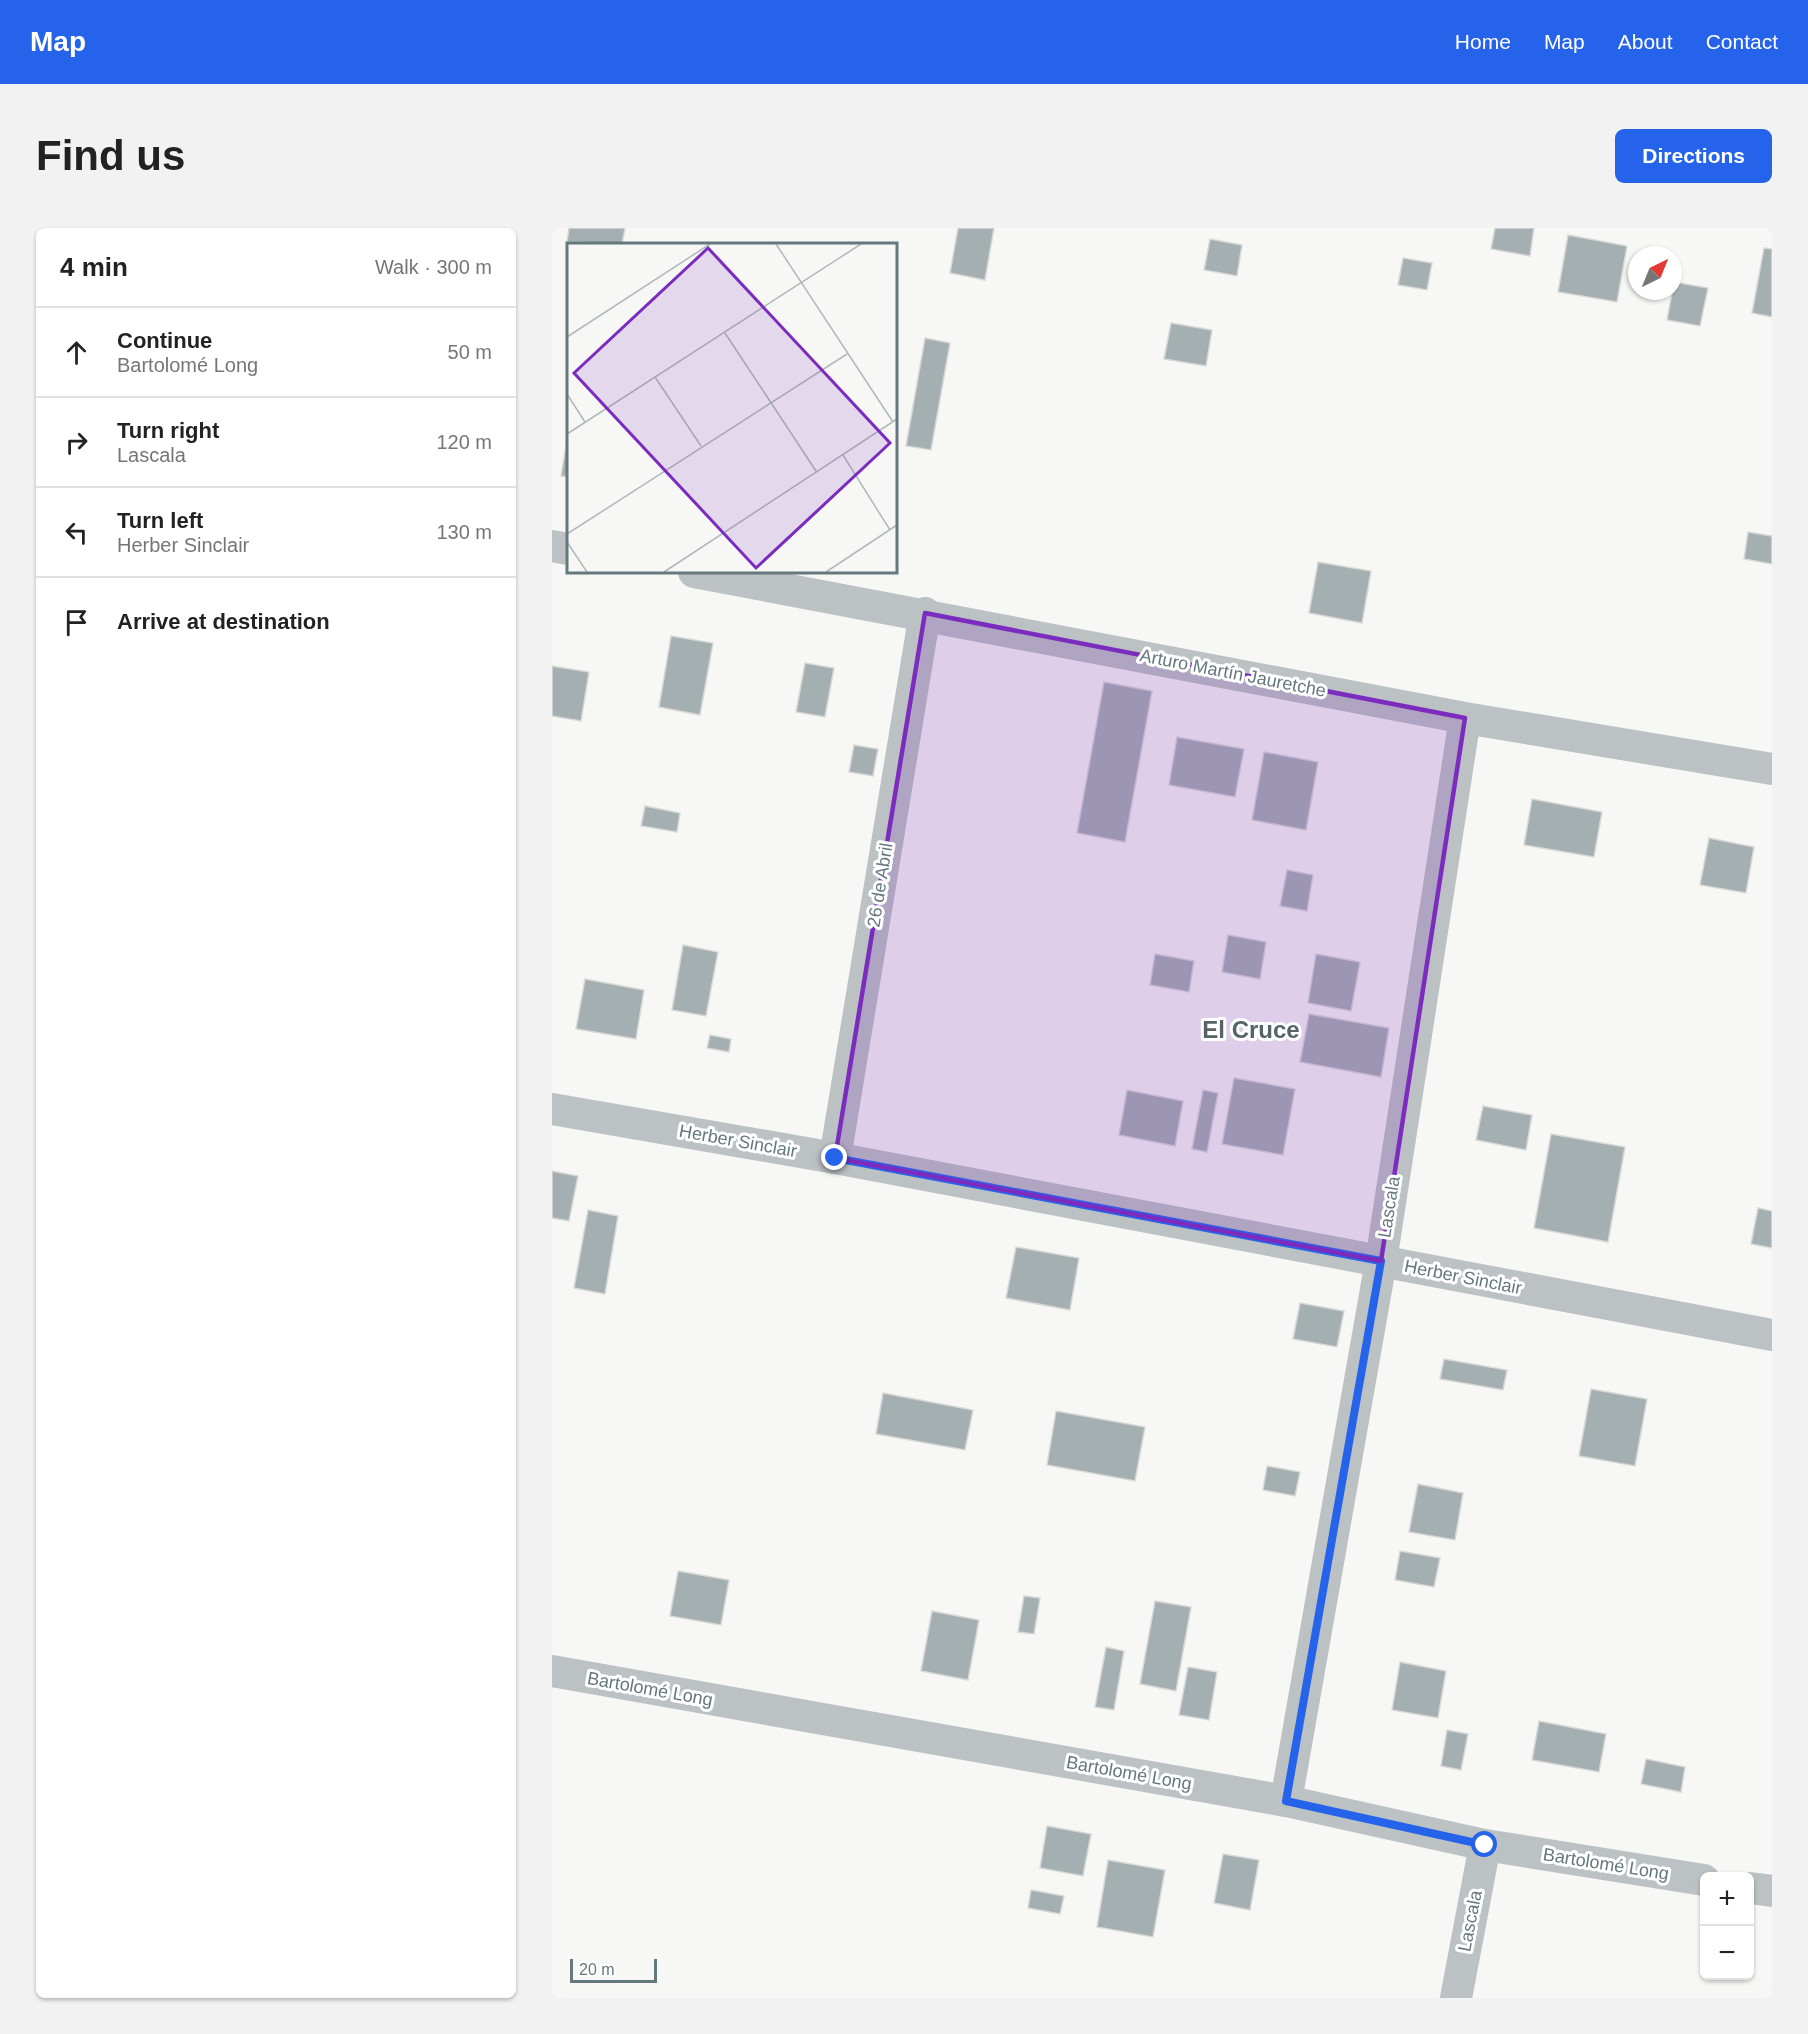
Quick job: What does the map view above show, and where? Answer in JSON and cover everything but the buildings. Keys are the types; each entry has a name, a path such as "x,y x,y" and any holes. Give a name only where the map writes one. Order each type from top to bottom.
{"street":[{"path":"552,546 567,549"},
{"name":"Arturo Martín Jauretche","path":"700,573 925,613 1465,718 1772,769"},
{"name":"26 de Abril","path":"835,1158 925,613"},
{"name":"Lascala","path":"1286,1801 1381,1261 1465,718"},
{"name":"Herber Sinclair","path":"552,1109 835,1158 1772,1335"},
{"name":"Bartolomé Long","path":"552,1671 1286,1801 1485,1845 1700,1879"},
{"name":"Lascala","path":"1456,1998 1485,1845"},
{"path":"1754,1889 1772,1891"}],"highlighted area":[{"path":"925,613 1465,718 1381,1261 835,1158"}],"district":[{"name":"El Cruce","path":"1251,1029"}],"route":[{"path":"835,1158 1381,1261 1286,1801 1485,1845"}]}
